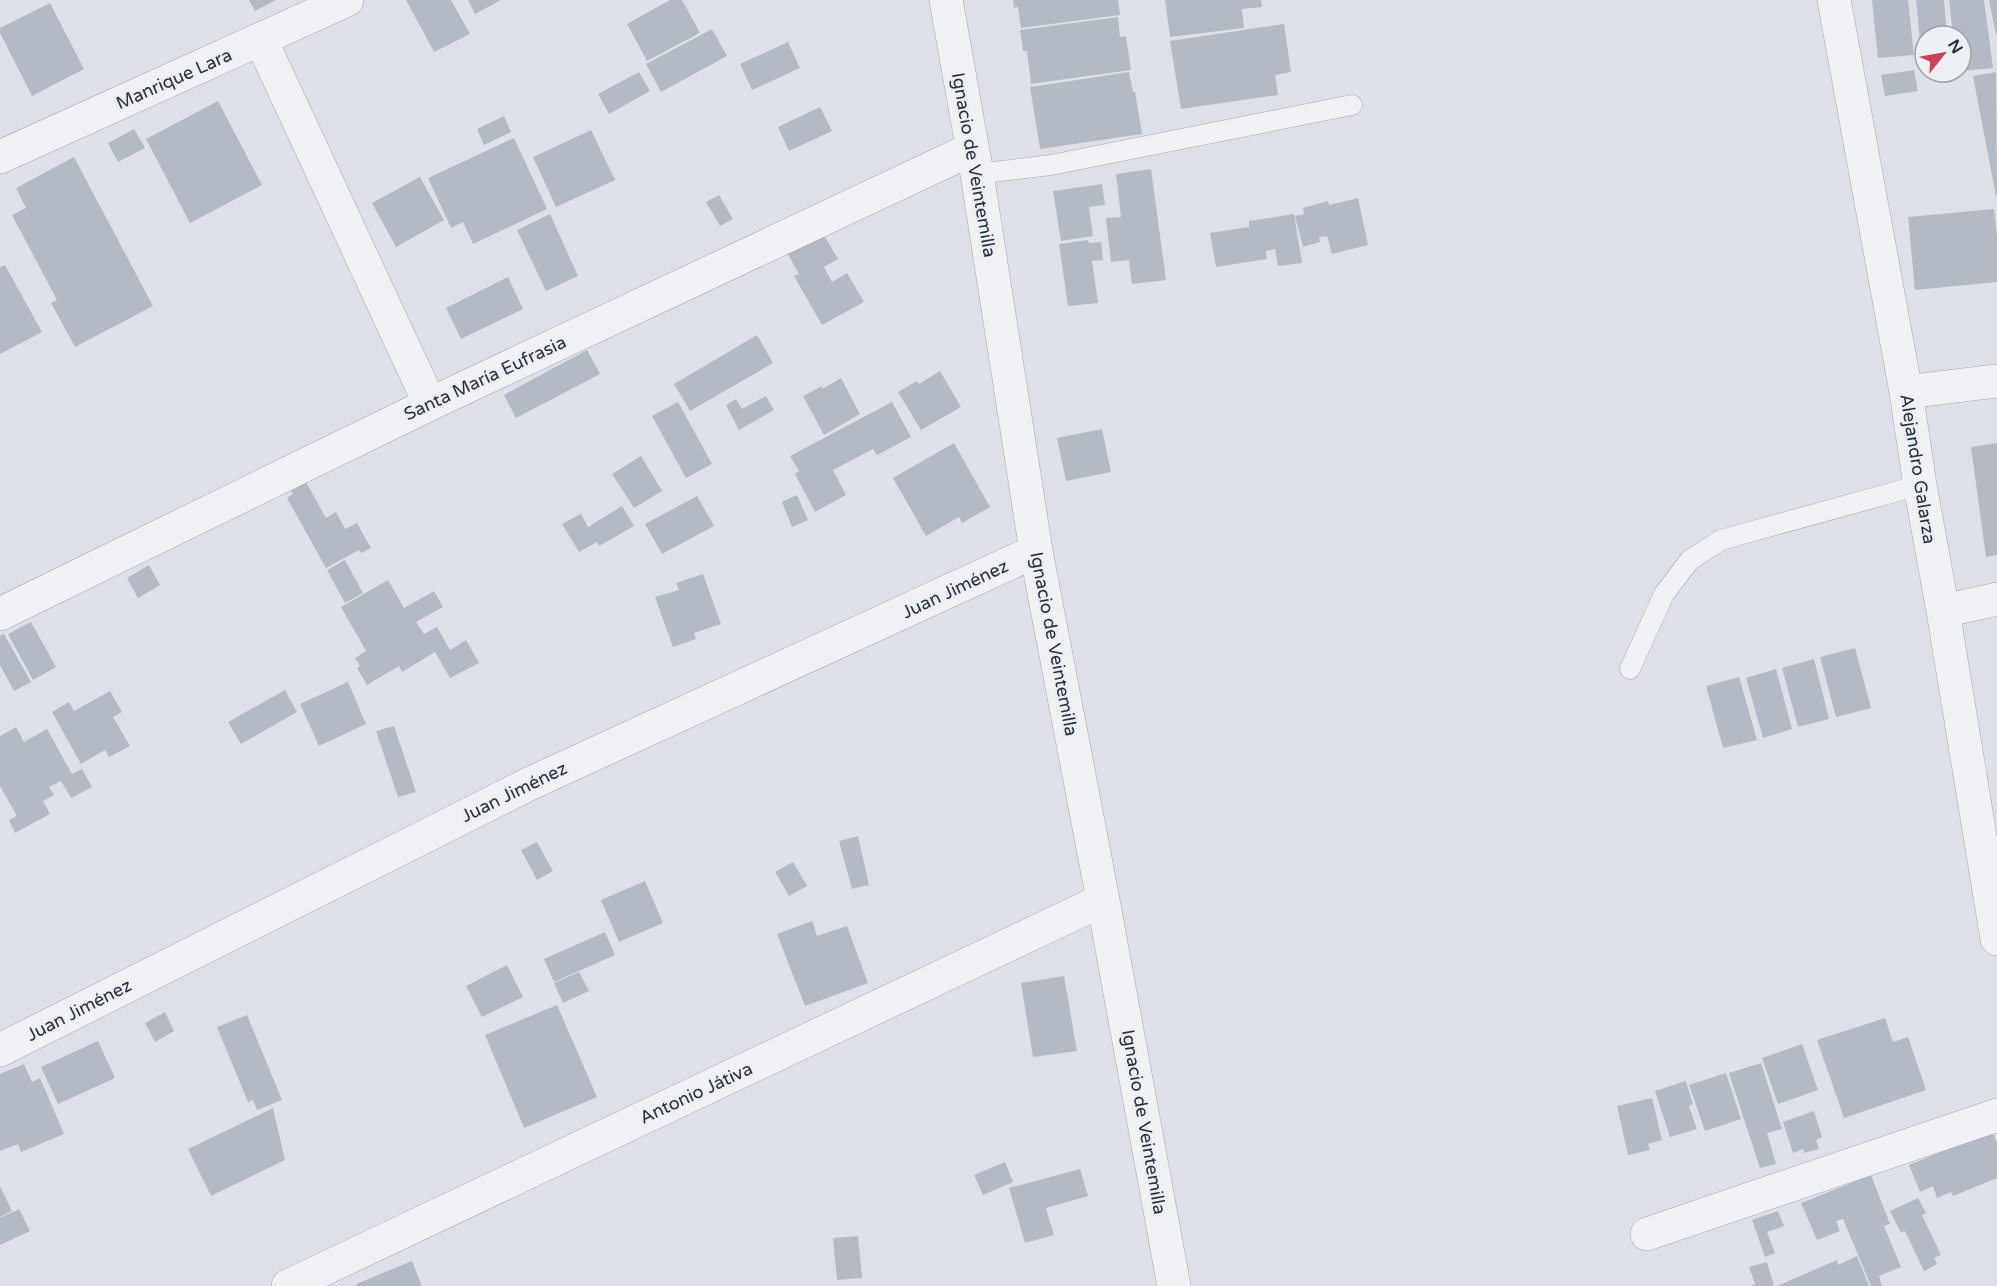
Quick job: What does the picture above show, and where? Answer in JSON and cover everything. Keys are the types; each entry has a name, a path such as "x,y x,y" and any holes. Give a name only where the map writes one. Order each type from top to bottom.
{"street":[{"name":"Manrique Lara","path":"0,157 347,0"},
{"name":"Ignacio de Veintemilla","path":"946,0 975,162 1036,552 1174,1286"},
{"name":"Alejandro Galarza","path":"1834,0 1906,392 1997,939"},
{"path":"261,40 430,404"},
{"name":"Santa María Eufrasia","path":"0,614 430,404 975,162"},
{"path":"1906,392 1997,381"},
{"name":"Juan Jiménez","path":"0,1050 529,784 1036,552"},
{"path":"1943,611 1997,599"},
{"name":"Antonio Játiva","path":"288,1286 1103,900"},
{"path":"1647,1234 1997,1115"}],"lane":[{"path":"975,162 1051,165 1352,105"},
{"path":"1630,669 1664,594 1690,560 1721,540 1920,485"}],"building":[{"path":"249,0 276,0 255,11"},
{"path":"406,0 451,0 470,34 434,52"},
{"path":"468,0 501,0 475,14"},
{"path":"670,0 682,0 700,33 647,61 627,24"},
{"path":"1013,0 1118,0 1120,15 1021,28 1018,7 1014,8"},
{"path":"1165,0 1261,0 1262,7 1242,9 1244,28 1170,37"},
{"path":"1872,0 1908,0 1913,55 1878,58"},
{"path":"1916,0 1944,0 1946,24 1918,24"},
{"path":"1949,0 1984,0 1993,68 1973,70 1973,24 1952,24"},
{"path":"1989,0 1997,0 1997,35 1996,35"},
{"path":"50,3 84,69 32,96 0,33 0,28"},
{"path":"1118,17 1120,37 1126,36 1131,70 1031,84 1027,51 1023,51 1020,30"},
{"path":"1284,24 1291,72 1275,75 1278,95 1181,109 1170,41"},
{"path":"712,29 727,56 661,92 646,64"},
{"path":"788,42 800,68 752,90 740,64"},
{"path":"1913,70 1913,84 1917,84 1918,91 1885,96 1881,75"},
{"path":"639,72 650,91 609,114 598,94"},
{"path":"1129,72 1142,134 1040,149 1030,87"},
{"path":"1996,72 1997,196 1996,196 1973,76"},
{"path":"218,101 262,185 190,223 146,139"},
{"path":"820,107 832,131 789,151 778,127"},
{"path":"504,116 511,132 484,145 477,129"},
{"path":"134,129 145,148 118,162 108,143"},
{"path":"591,130 615,180 556,207 533,157"},
{"path":"514,138 547,209 473,244 463,222 451,228 428,178"},
{"path":"74,157 153,306 75,347 51,303 57,300 12,215 26,208 16,188"},
{"path":"1151,169 1166,280 1132,284 1129,260 1111,262 1106,218 1121,217 1116,174"},
{"path":"420,177 444,220 396,247 372,203"},
{"path":"1102,184 1105,205 1089,207 1093,236 1061,241 1053,191"},
{"path":"719,195 733,219 720,226 706,202"},
{"path":"1358,198 1368,245 1332,254 1327,236 1319,237 1320,242 1303,247 1295,216 1304,214 1303,208 1328,201 1329,205"},
{"path":"1994,209 1997,235 1997,282 1915,290 1908,217"},
{"path":"550,214 578,276 546,291 517,230"},
{"path":"1294,214 1302,263 1278,266 1275,249 1266,251 1267,259 1216,267 1210,233 1249,227 1249,221"},
{"path":"822,232 838,259 824,267 832,282 847,273 864,302 822,325 794,276 799,274 786,251"},
{"path":"1088,240 1089,243 1101,242 1103,260 1092,261 1098,303 1068,306 1059,244"},
{"path":"5,265 42,332 0,354 0,267"},
{"path":"508,277 523,309 461,339 446,308"},
{"path":"757,335 773,363 690,411 674,384"},
{"path":"587,350 600,374 516,418 504,395"},
{"path":"940,371 961,407 921,430 898,392 917,381 919,384"},
{"path":"841,378 860,414 824,435 803,396 822,386 822,389"},
{"path":"766,396 774,410 739,430 726,405 736,399 742,409"},
{"path":"678,402 712,464 686,478 652,416"},
{"path":"892,402 911,437 877,455 873,449 833,470 846,495 815,512 795,474 799,471 790,456"},
{"path":"1102,429 1111,472 1066,481 1057,438"},
{"path":"954,443 990,507 962,523 959,517 926,536 893,478"},
{"path":"1997,443 1997,555 1986,557 1971,447"},
{"path":"641,456 662,491 634,508 612,474"},
{"path":"306,482 326,518 336,512 345,529 357,523 371,548 361,553 359,550 326,568 287,498 293,494 291,491"},
{"path":"797,495 808,520 792,527 782,502"},
{"path":"697,496 714,526 662,554 645,524"},
{"path":"622,506 634,526 599,546 597,542 579,552 562,524 581,514 588,527"},
{"path":"345,560 363,593 345,603 327,570"},
{"path":"149,565 160,585 138,598 127,578"},
{"path":"703,574 721,624 694,633 696,639 673,647 655,597 679,590 676,583"},
{"path":"388,580 404,608 434,591 443,607 416,622 424,634 437,627 450,650 466,640 479,663 450,678 435,652 402,672 399,666 367,685 357,668 360,666 355,658 366,651 341,607"},
{"path":"31,622 56,667 33,680 8,634"},
{"path":"4,634 31,682 14,691 0,665 0,636"},
{"path":"1855,648 1871,708 1836,717 1820,657"},
{"path":"1814,659 1829,719 1798,727 1782,668"},
{"path":"1776,669 1792,729 1763,738 1746,678"},
{"path":"1739,677 1757,740 1723,748 1706,686"},
{"path":"348,682 366,724 319,746 300,704"},
{"path":"285,690 297,712 241,744 228,722"},
{"path":"110,691 122,712 113,717 130,746 109,757 105,750 81,764 52,712 69,702 74,711"},
{"path":"394,726 416,792 398,797 376,731"},
{"path":"16,727 24,742 47,729 72,774 82,769 92,787 71,798 61,781 49,787 54,795 43,801 50,814 15,833 9,820 17,816 0,786 0,736"},
{"path":"858,836 869,885 852,889 839,841"},
{"path":"537,842 553,871 537,880 521,850"},
{"path":"793,862 807,886 789,896 775,872"},
{"path":"645,881 663,923 619,942 601,900"},
{"path":"812,921 817,936 847,926 868,983 805,1006 777,934"},
{"path":"605,932 615,955 554,982 544,959"},
{"path":"507,965 523,997 482,1017 466,986"},
{"path":"579,972 589,991 563,1003 554,983"},
{"path":"1064,976 1077,1051 1033,1057 1021,983"},
{"path":"557,1005 597,1097 524,1128 485,1035"},
{"path":"165,1012 174,1031 155,1042 145,1023"},
{"path":"247,1015 282,1100 257,1110 253,1100 248,1102 217,1027"},
{"path":"1885,1018 1893,1042 1908,1037 1926,1090 1844,1118 1817,1040"},
{"path":"98,1041 115,1078 58,1104 41,1067"},
{"path":"1802,1044 1818,1090 1778,1104 1762,1058"},
{"path":"1761,1063 1782,1129 1767,1133 1776,1164 1760,1168 1729,1073"},
{"path":"24,1064 32,1082 40,1078 64,1134 21,1152 18,1144 0,1151 0,1074"},
{"path":"1726,1073 1741,1119 1705,1131 1689,1085"},
{"path":"1686,1081 1693,1104 1689,1106 1697,1129 1670,1137 1655,1091"},
{"path":"1652,1098 1662,1140 1648,1144 1650,1150 1628,1155 1617,1106"},
{"path":"273,1108 285,1160 211,1196 188,1149"},
{"path":"1814,1111 1822,1137 1816,1140 1819,1149 1804,1153 1803,1149 1793,1153 1783,1122"},
{"path":"1992,1131 1997,1143 1997,1178 1953,1196 1951,1192 1937,1198 1933,1186 1920,1192 1909,1165"},
{"path":"1005,1162 1013,1182 983,1195 974,1175"},
{"path":"1080,1169 1088,1196 1046,1208 1054,1235 1025,1243 1009,1188"},
{"path":"1871,1175 1890,1224 1884,1226 1901,1267 1879,1276 1882,1286 1871,1286 1843,1219 1836,1221 1840,1231 1817,1240 1801,1203"},
{"path":"0,1186 12,1211 0,1217"},
{"path":"1918,1198 1926,1213 1922,1215 1941,1255 1934,1258 1937,1264 1924,1271 1905,1231 1901,1233 1890,1211"},
{"path":"19,1209 30,1231 0,1245 0,1218"},
{"path":"1778,1211 1784,1226 1767,1232 1775,1253 1765,1257 1752,1220"},
{"path":"858,1236 862,1278 837,1280 833,1238"},
{"path":"1857,1256 1869,1286 1777,1286 1837,1260 1838,1265"},
{"path":"412,1261 422,1286 357,1286 356,1284"},
{"path":"1767,1262 1774,1286 1751,1286 1755,1284 1749,1267"}]}
